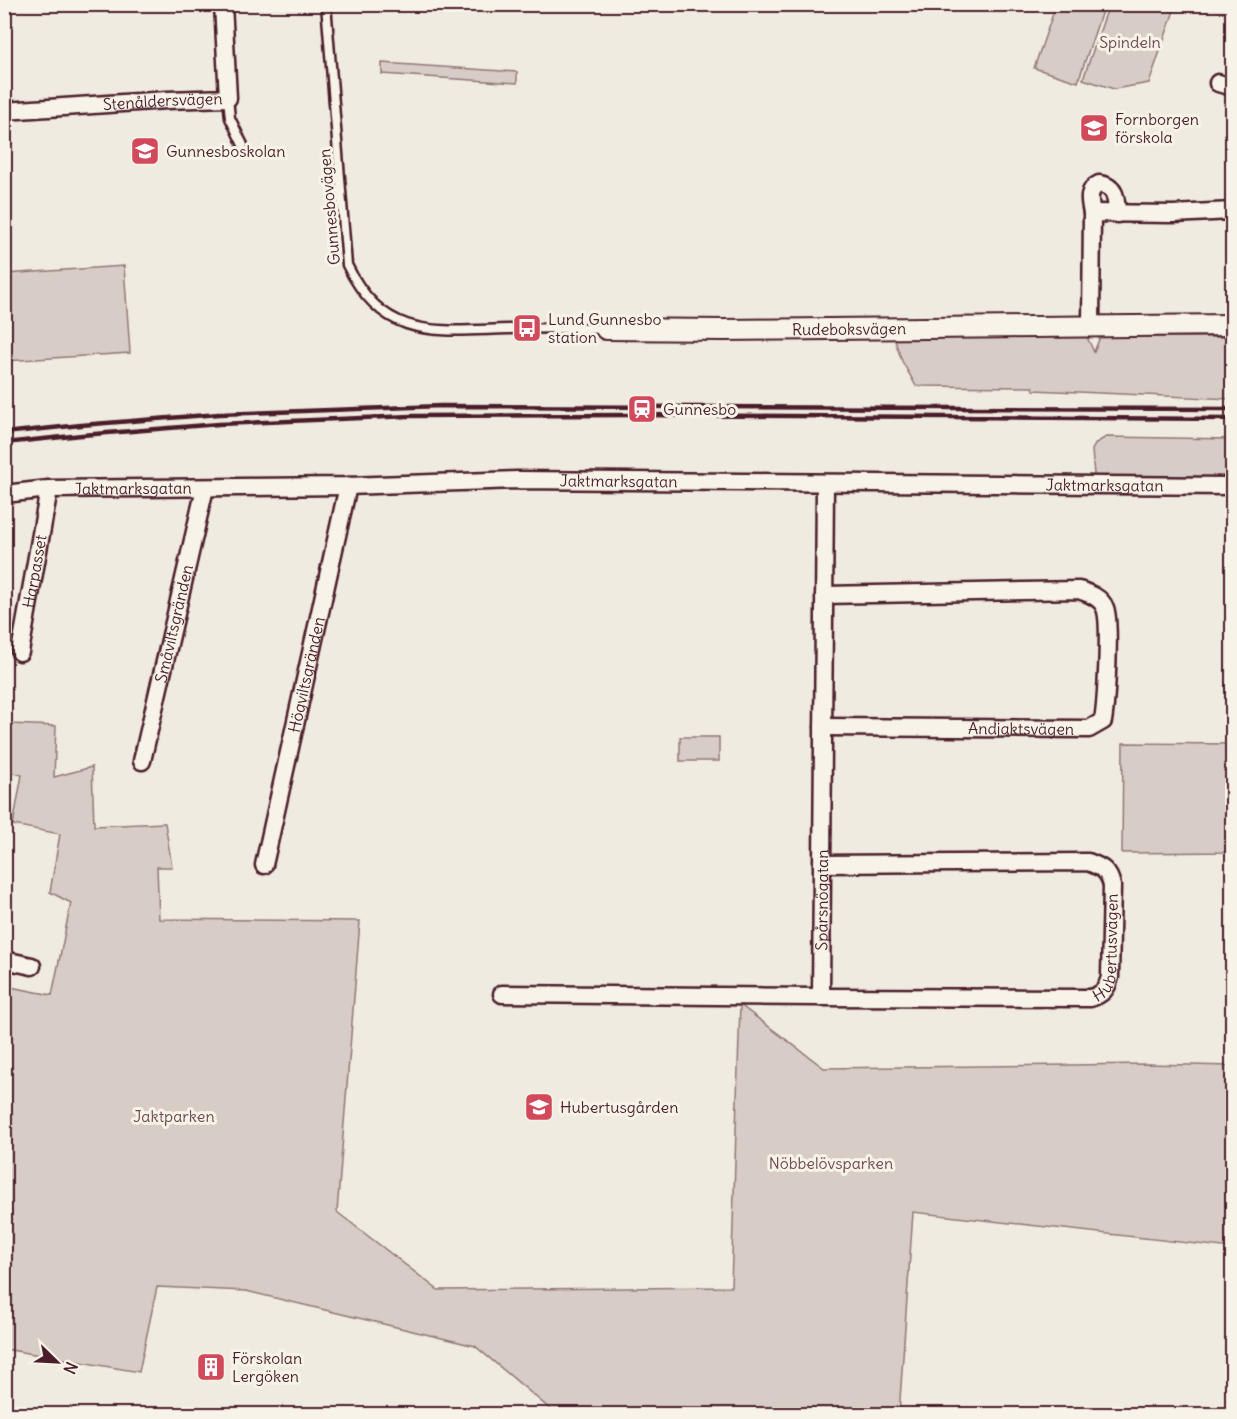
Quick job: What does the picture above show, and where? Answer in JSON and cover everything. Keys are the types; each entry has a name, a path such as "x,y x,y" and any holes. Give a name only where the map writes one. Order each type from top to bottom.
{"street":[{"name":"Stenåldersvägen","path":"4,111 177,99 228,98 223,4"},
{"path":"1091,327 1092,213 1089,198 1090,191 1098,184 1109,187 1115,194 1117,214"},
{"path":"1092,213 1233,212"},
{"name":"Rudeboksvägen","path":"606,329 1233,325"},
{"name":"Jaktmarksgatan","path":"4,494 49,489 348,486 518,480 1233,486"},
{"name":"Spårsnögatan","path":"821,997 825,484"},
{"name":"Högviltsgränden","path":"264,865 348,486"},
{"name":"Småviltsgränden","path":"142,761 205,488"},
{"name":"Harpasset","path":"20,652 49,489"},
{"name":"Andjaktsvägen","path":"823,727 1089,729 1102,721 1108,633 1105,608 1091,594 1079,590 824,595"},
{"name":"Hubertusvägen","path":"821,997 1090,998 1097,996 1108,986 1110,977 1112,907 1110,876 1102,866 1088,861 822,864"},
{"path":"4,960 32,966"},
{"path":"502,994 821,997"}],"lane":[{"name":"Gunnesbovägen","path":"326,4 346,265 360,290 388,316 400,323 438,331 527,328 606,329"},
{"path":"228,98 230,118 243,145"}],"green space":[{"path":"1056,5 1104,5 1078,82 1034,68"},
{"name":"Spindeln","path":"1109,5 1176,5 1149,83 1114,89 1083,79"},
{"path":"382,63 517,72 517,83 382,74"},
{"path":"124,266 130,353 5,361 5,274"},
{"path":"1086,335 1094,352 1100,337 1232,337 1232,399 1034,390 1033,387 916,386 902,361 894,338"},
{"path":"1106,437 1232,439 1232,480 1104,480 1094,475 1092,450 1096,443"},
{"path":"5,720 9,724 56,726 54,777 92,767 94,826 165,823 172,867 157,867 159,919 360,921 337,1212 438,1290 731,1287 740,1005 824,1068 1148,1064 1232,1066 1232,1248 913,1212 899,1414 556,1414 475,1346 246,1291 157,1287 139,1372 5,1349 5,986 52,995 71,903 50,892 60,834 13,825 22,775 5,771"},
{"path":"680,737 719,737 719,761 680,761"},
{"path":"1123,743 1232,744 1231,852 1122,853"}],"railway":[{"path":"4,433 219,414 441,406 1232,409"},
{"path":"4,443 219,424 411,416 632,415 1232,419"}],"place":[{"name":"Fornborgen förskola","path":"1094,128"},
{"name":"Gunnesboskolan","path":"145,151"},
{"name":"Lund Gunnesbo station","path":"527,328"},
{"name":"Gunnesbo","path":"642,409"},
{"name":"Hubertusgården","path":"539,1107"},
{"name":"Förskolan Lergöken","path":"211,1367"}],"park label":[{"name":"Jaktparken","path":"174,1116"},
{"name":"Nöbbelövsparken","path":"831,1163"}]}
